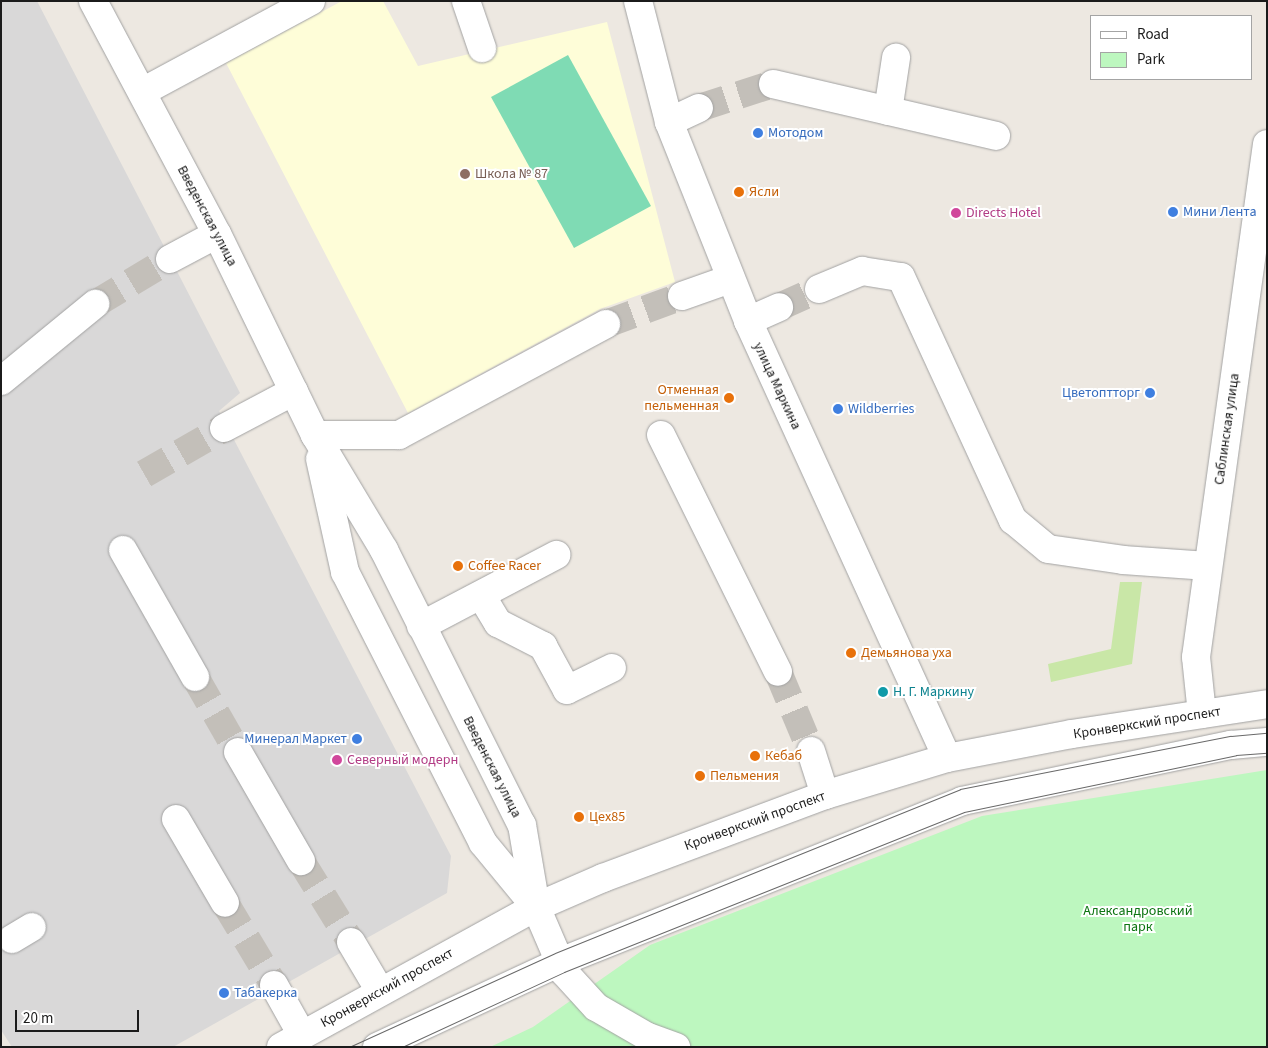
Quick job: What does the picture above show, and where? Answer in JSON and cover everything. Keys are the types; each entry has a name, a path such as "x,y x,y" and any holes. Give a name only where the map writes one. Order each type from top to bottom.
{"street":[{"name":"Введенская улица","path":"93,1 217,234 315,435 384,550 522,825 536,907"},
{"path":"142,92 311,1"},
{"path":"466,1 482,48"},
{"name":"улица Маркина","path":"638,1 669,122 730,279 947,758"},
{"path":"888,111 896,58"},
{"path":"773,84 996,136"},
{"path":"669,122 699,108"},
{"name":"Саблинская улица","path":"1202,714 1196,657 1267,144"},
{"path":"170,258 217,234"},
{"path":"818,289 862,271 901,277 1013,520 1048,549 1123,560 1208,566"},
{"path":"682,296 730,279"},
{"path":"1,381 95,304"},
{"path":"748,321 779,307"},
{"path":"315,435 399,435 606,324"},
{"path":"224,428 294,391"},
{"name":"Введенская улица","path":"315,435 345,572 483,843 536,907"},
{"path":"661,435 778,672"},
{"path":"123,550 195,677"},
{"path":"421,626 556,555"},
{"path":"481,595 498,623 543,646 567,690 612,668"},
{"name":"Кронверкский проспект","path":"292,1041 536,907 612,874 825,795 947,758 1267,704"},
{"path":"377,1047 560,962 962,801 1231,745 1267,742"},
{"path":"811,751 825,795"},
{"path":"238,752 301,861"},
{"path":"176,818 225,903"},
{"path":"536,907 560,962 596,1008 648,1037 676,1047"},
{"path":"351,942 380,991"},
{"path":"274,985 292,1041"}],"shaded area":[{"path":"1,1 37,1 240,393 219,411 451,856 447,893 173,1047 12,1047 1,1030"},
{"name":"Школа № 87","path":"342,1 383,1 418,66 607,22 675,282 600,309 408,413 226,63"}],"green space":[{"path":"568,55 651,206 574,248 491,97"},
{"path":"1120,582 1142,582 1132,664 1051,682 1048,664 1111,649"},
{"name":"Александровский парк","path":"1267,770 1267,1047 490,1047 533,1027 650,945 982,816"}],"tunnel":[{"path":"699,108 773,84"},
{"path":"95,304 170,259"},
{"path":"779,307 819,289"},
{"path":"606,324 682,296"},
{"path":"144,474 224,428"},
{"path":"778,672 811,751"},
{"path":"195,677 238,752"},
{"path":"301,861 351,942"},
{"path":"225,903 274,985"}],"tram line":[{"path":"349,1047 555,953 960,789 1231,736 1267,733"},
{"path":"402,1047 564,972 964,812 1236,755 1267,753"}],"place":[{"name":"Мотодом","path":"758,133"},
{"name":"Школа № 87","path":"465,174"},
{"name":"Ясли","path":"739,192"},
{"name":"Мини Лента","path":"1173,212"},
{"name":"Directs Hotel","path":"956,213"},
{"name":"Цветоптторг","path":"1150,393"},
{"name":"Отменная пельменная","path":"729,398"},
{"name":"Wildberries","path":"838,409"},
{"name":"Coffee Racer","path":"458,566"},
{"name":"Демьянова уха","path":"851,653"},
{"name":"Н. Г. Маркину","path":"883,692"},
{"name":"Минерал Маркет","path":"357,739"},
{"name":"Кебаб","path":"755,756"},
{"name":"Северный модерн","path":"337,760"},
{"name":"Пельмения","path":"700,776"},
{"name":"Цех85","path":"579,817"},
{"name":"Табакерка","path":"224,993"}]}
